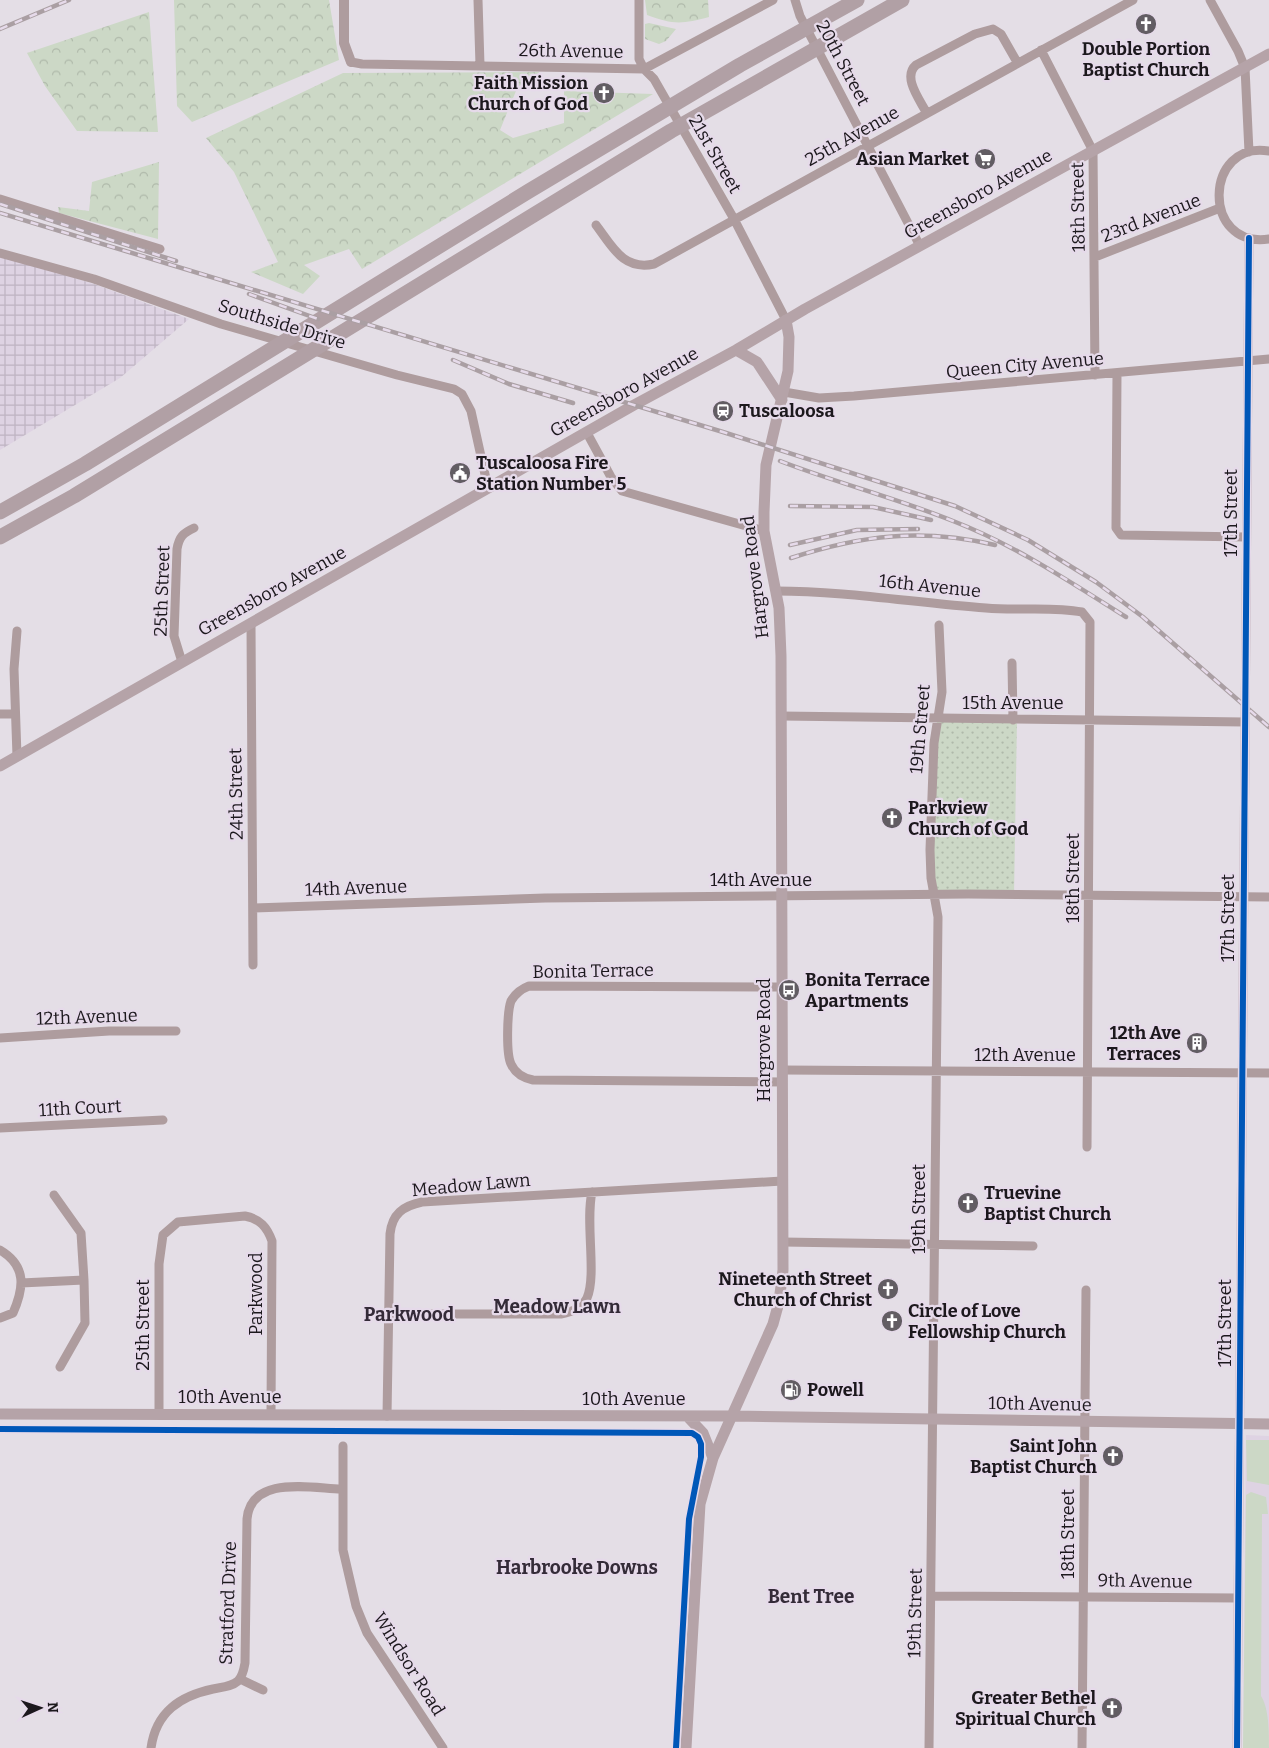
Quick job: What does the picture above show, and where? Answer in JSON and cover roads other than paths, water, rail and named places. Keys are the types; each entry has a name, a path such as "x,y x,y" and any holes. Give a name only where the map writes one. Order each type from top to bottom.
{"highway":[{"path":"0,512 197,396 538,186 732,70 857,0"},
{"path":"0,536 74,496 671,131 902,0"}],"main road":[{"name":"Greensboro Avenue","path":"0,766 786,320 1269,54"},
{"name":"Hargrove Road","path":"686,1748 698,1519 713,1458 734,1416 778,1309 783,1270 782,716 779,608 764,531 766,465 783,396 790,350 786,320"},
{"path":"736,350 756,362 783,396"},
{"name":"10th Avenue","path":"0,1414 734,1416 1269,1424"},
{"path":"687,1416 703,1433 713,1458"}],"street":[{"path":"344,0 344,43 351,62"},
{"path":"478,0 480,65"},
{"name":"21st Street","path":"639,0 639,59 644,69 654,79 734,219 786,320"},
{"name":"26th Avenue","path":"351,62 362,64 644,69 773,0"},
{"name":"20th Street","path":"795,0 800,16 920,246"},
{"name":"25th Avenue","path":"596,225 627,262 635,266 645,266 663,260 926,112 1133,0"},
{"path":"1210,0 1238,51 1245,68 1249,152"},
{"path":"926,112 910,77 912,69 916,65 975,34 993,29 1001,34 1017,62"},
{"name":"18th Street","path":"1041,50 1092,151 1095,257 1095,376"},
{"path":"1269,151 1249,152 1233,162 1222,176 1218,195 1220,208 1232,228 1249,238 1269,239"},
{"path":"0,199 160,249"},
{"name":"23rd Avenue","path":"1095,257 1220,208"},
{"name":"17th Street","path":"1237,1748 1242,897 1249,238"},
{"name":"Southside Drive","path":"0,253 94,279 230,327 397,375 454,389 462,394 472,411 488,488"},
{"name":"Queen City Avenue","path":"783,396 819,398 1095,376 1269,359"},
{"path":"1117,374 1116,528 1122,535 1246,537"},
{"path":"587,433 611,477 622,491 764,531"},
{"name":"25th Street","path":"182,662 176,648 174,636 177,548 179,539 185,532 194,528"},
{"name":"16th Avenue","path":"776,591 852,594 986,608 1062,609 1082,612"},
{"name":"18th Street","path":"1082,612 1090,622 1090,895 1087,1147"},
{"name":"24th Street","path":"251,624 253,965"},
{"name":"19th Street","path":"929,1748 938,916 930,850 937,719 942,692 939,625"},
{"path":"17,631 14,669 14,714 17,756"},
{"path":"1012,663 1013,720"},
{"path":"0,714 14,714"},
{"name":"15th Avenue","path":"782,716 1244,722"},
{"name":"14th Avenue","path":"254,908 544,898 934,894 1269,897"},
{"name":"Bonita Terrace","path":"782,987 529,986 520,990 511,1002 509,1059 514,1069 524,1078 533,1080 782,1076"},
{"name":"12th Avenue","path":"0,1038 109,1031 176,1032"},
{"name":"12th Avenue","path":"782,1076 936,1070 1269,1072"},
{"name":"11th Court","path":"0,1128 163,1120"},
{"name":"Meadow Lawn","path":"388,1416 391,1224 395,1215 403,1208 422,1202 782,1181"},
{"path":"390,1314 562,1314 580,1307 589,1290 589,1206 592,1192"},
{"path":"54,1195 81,1233 86,1322 60,1367"},
{"name":"Parkwood","path":"163,1236 178,1222 245,1216 255,1218 269,1232 273,1251 271,1414"},
{"name":"25th Street","path":"159,1415 159,1264 163,1236"},
{"path":"783,1242 1033,1246"},
{"path":"0,1250 12,1258 20,1272 21,1283 13,1313 0,1318"},
{"path":"21,1283 84,1280"},
{"name":"18th Street","path":"1082,1748 1086,1290"},
{"name":"Windsor Road","path":"343,1446 341,1489 342,1550 356,1606 367,1633 438,1747"},
{"name":"Stratford Drive","path":"151,1748 158,1724 176,1702 185,1697 231,1685 240,1679 245,1663 247,1519 248,1509 252,1500 259,1494 277,1488 341,1489"},
{"name":"9th Avenue","path":"932,1596 1238,1598"},
{"path":"240,1679 263,1690"}],"railway":[{"path":"0,29 69,0"},
{"path":"0,204 176,261"},
{"path":"0,213 723,432 955,506 1028,540 1096,582 1143,617 1269,727"},
{"path":"249,294 318,319"},
{"path":"453,360 509,384 573,403"},
{"path":"780,461 910,505 976,531 1042,565 1126,617"},
{"path":"790,506 873,507 931,520"},
{"path":"790,545 857,530 918,529"},
{"path":"791,558 842,544 892,536 942,537 995,545"}],"place":[{"name":"Double Portion Baptist Church","path":"1146,24"},
{"name":"Faith Mission Church of God","path":"604,93"},
{"name":"Asian Market","path":"985,159"},
{"name":"Tuscaloosa","path":"723,411"},
{"name":"Tuscaloosa Fire Station Number 5","path":"460,473"},
{"name":"Parkview Church of God","path":"892,818"},
{"name":"Bonita Terrace Apartments","path":"789,990"},
{"name":"12th Ave Terraces","path":"1197,1043"},
{"name":"Truevine Baptist Church","path":"968,1203"},
{"name":"Nineteenth Street Church of Christ","path":"888,1289"},
{"name":"Circle of Love Fellowship Church","path":"892,1321"},
{"name":"Powell","path":"791,1390"},
{"name":"Saint John Baptist Church","path":"1113,1456"},
{"name":"Greater Bethel Spiritual Church","path":"1112,1708"}],"district":[{"name":"Meadow Lawn","path":"557,1306"},
{"name":"Parkwood","path":"409,1314"},
{"name":"Harbrooke Downs","path":"577,1567"},
{"name":"Bent Tree","path":"811,1596"}]}
